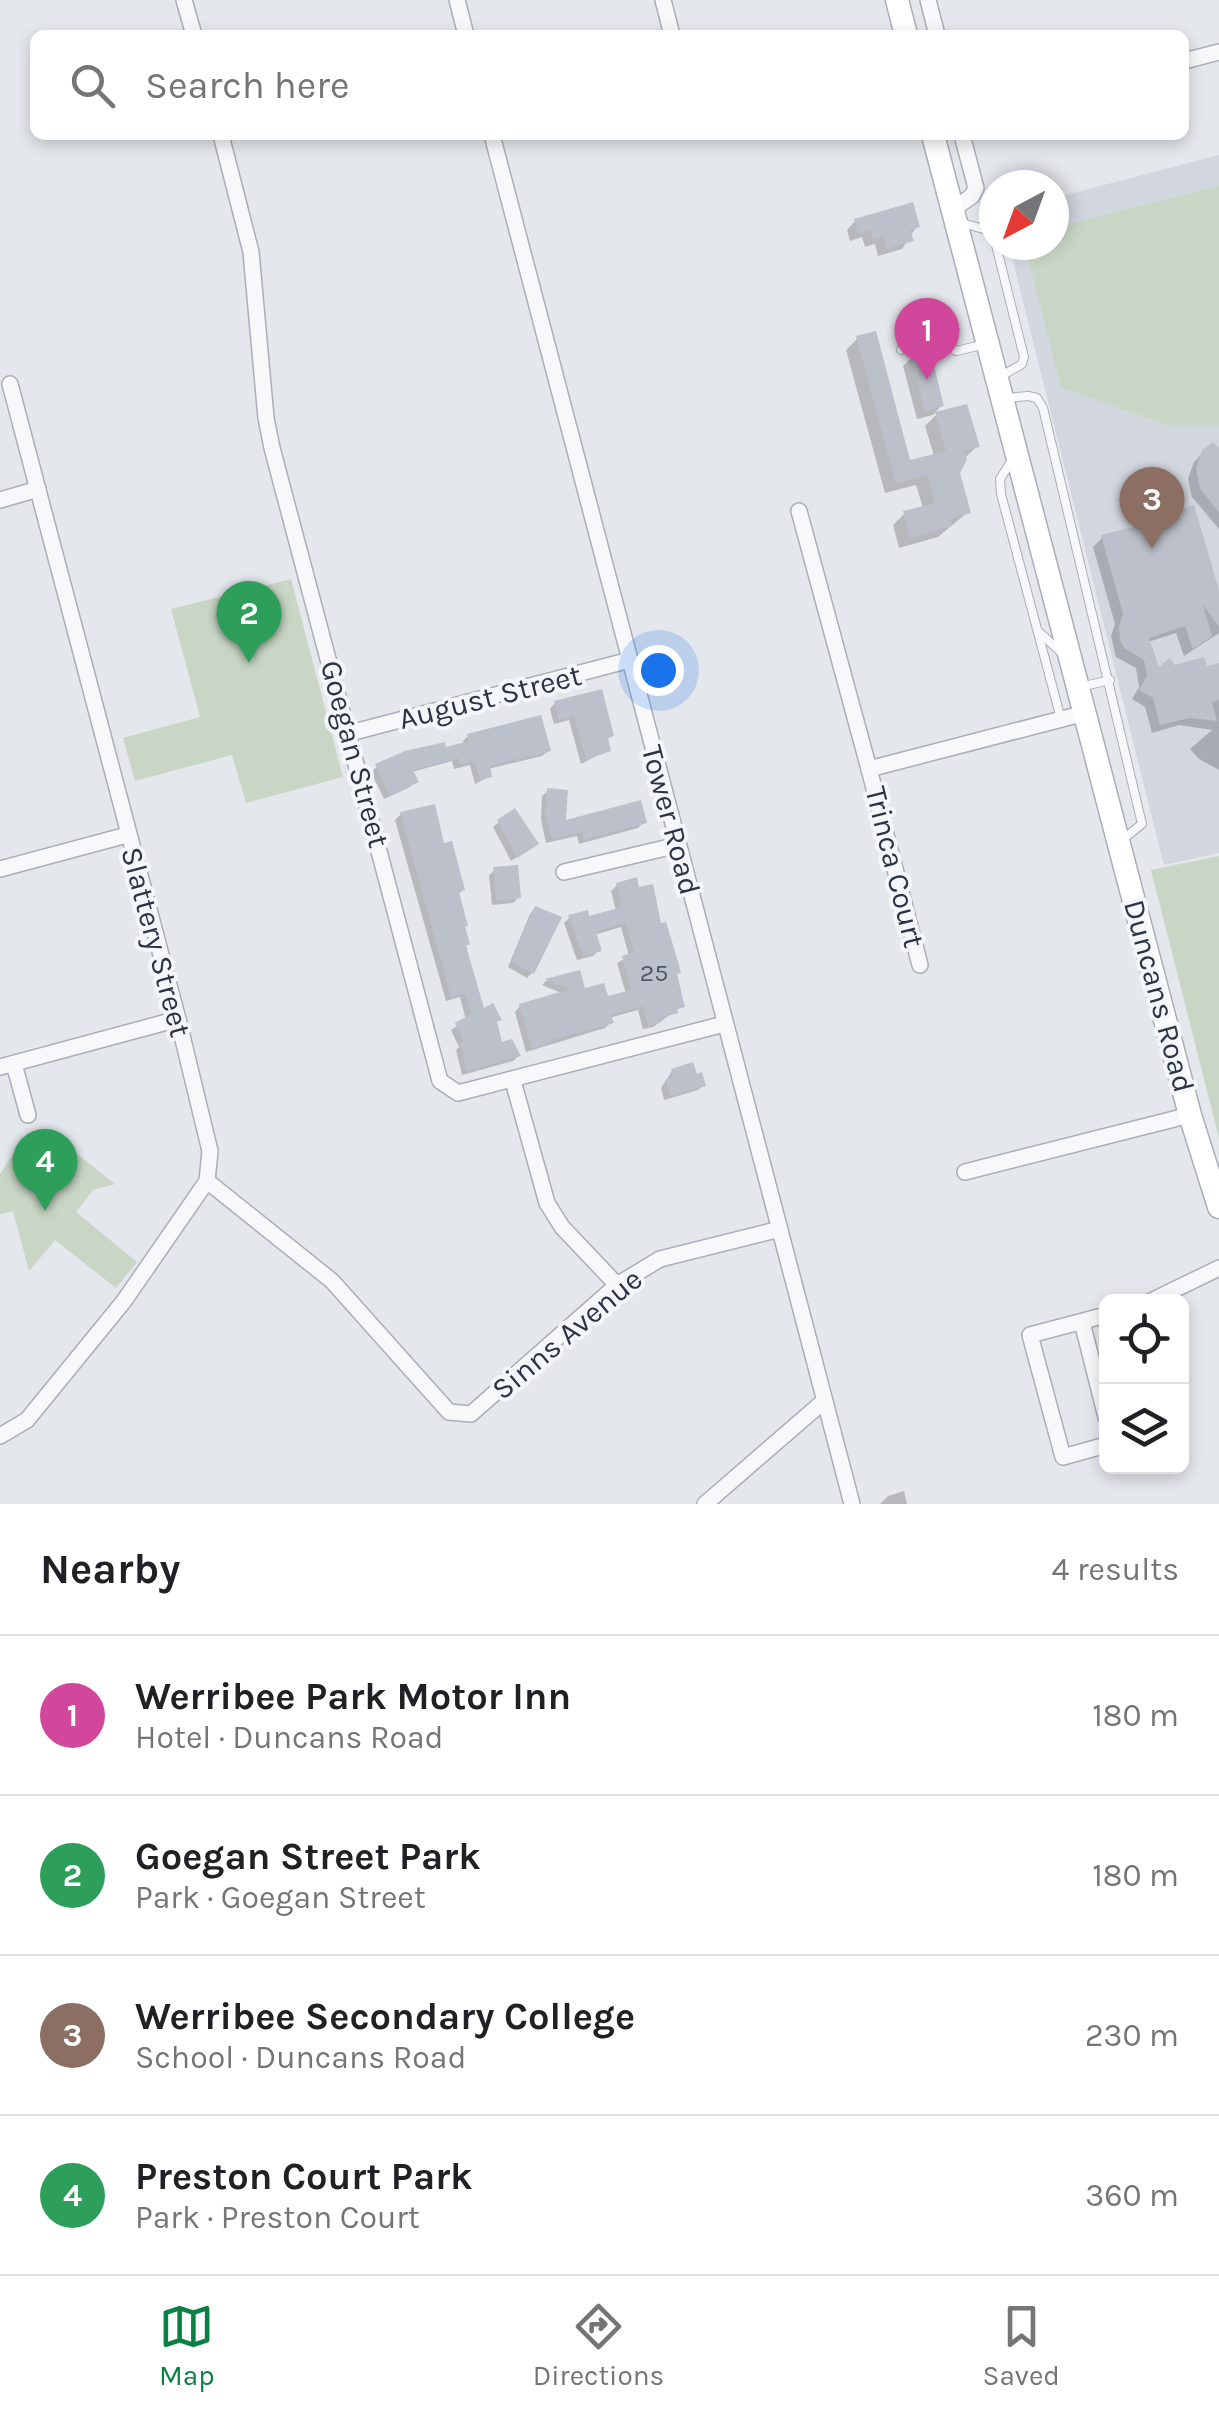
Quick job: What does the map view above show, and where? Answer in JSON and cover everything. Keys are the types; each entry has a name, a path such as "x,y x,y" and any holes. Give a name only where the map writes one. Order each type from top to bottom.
{"main road":[{"path":"897,0 905,30"},
{"name":"Duncans Road","path":"933,140 1190,1115 1219,1206"}],"street":[{"path":"184,0 193,30"},
{"path":"457,0 465,30"},
{"path":"663,0 671,30"},
{"path":"928,0 936,30"},
{"path":"1189,61 1219,52"},
{"name":"Goegan Street","path":"222,140 251,252 272,448 440,1081 458,1094 724,1024"},
{"name":"Tower Road","path":"493,140 852,1504"},
{"path":"954,216 976,188 963,140"},
{"name":"Slattery Street","path":"10,384 178,1018 210,1152 207,1180"},
{"path":"0,500 38,489"},
{"name":"Trinca Court","path":"799,511 920,965"},
{"name":"August Street","path":"350,733 630,660"},
{"path":"870,769 1085,713"},
{"path":"0,869 127,835"},
{"path":"564,872 678,845"},
{"path":"28,1115 7,1065 178,1018"},
{"path":"513,1081 547,1203 562,1228 617,1285"},
{"path":"965,1172 1190,1115"},
{"path":"0,1436 26,1420 124,1301 207,1180"},
{"name":"Sinns Avenue","path":"207,1180 332,1281 449,1412 471,1414 617,1285 660,1259 780,1228"},
{"path":"1165,1294 1219,1268"},
{"path":"1099,1316 1030,1335 1063,1456 1099,1447"},
{"path":"1082,1322 1099,1389"},
{"path":"706,1504 824,1401"}],"lane":[{"path":"954,216 979,227"},
{"path":"1000,260 1024,357 999,389 1037,398 1043,408 1142,824 1119,843"},
{"path":"930,308 940,338 956,351 987,344"},
{"path":"902,350 940,338"},
{"path":"1017,454 1003,472 1000,486 1061,719"},
{"path":"1035,624 1049,643 1071,660"},
{"path":"1078,688 1110,680"}],"shaded area":[{"path":"1219,155 1219,853 1164,865 1013,260 1069,260 1069,194"}],"green space":[{"path":"1219,186 1219,426 1170,426 1061,387 1029,260 1069,260 1069,224"},
{"path":"291,579 343,777 246,803 232,755 135,781 123,738 200,717 171,609"},
{"path":"1219,856 1219,1138 1151,870"},
{"path":"53,1135 115,1184 93,1190 76,1212 137,1262 116,1288 55,1240 29,1271 13,1211 0,1214 0,1174 20,1144 36,1146"}],"building":[{"path":"913,202 920,227 910,230 914,241 887,249 884,237 873,240 871,230 858,234 854,219"},
{"path":"876,331 910,460 946,451 935,412 967,404 980,447 964,451 967,460 960,473 971,513 950,519 952,526 910,538 903,511 935,503 927,475 896,484 856,336"},
{"path":"930,350 944,406 925,411 911,355"},
{"path":"1213,442 1219,449 1219,513 1200,488 1196,469 1202,450"},
{"path":"1194,505 1219,590 1219,627 1203,605 1212,636 1193,649 1185,626 1149,638 1159,667 1170,658 1175,665 1204,657 1207,666 1219,663 1219,700 1212,702 1217,721 1190,718 1160,725 1153,698 1139,690 1147,676 1144,660 1124,648 1120,640 1123,614 1101,535 1170,518 1170,512"},
{"path":"602,689 614,736 608,738 611,751 586,760 574,716 559,720 554,701"},
{"path":"541,715 551,751 490,766 492,777 480,780 475,761 460,765 458,758 413,770 419,782 389,795 375,764 405,751 469,741 467,734"},
{"path":"547,788 568,790 566,820 641,800 647,823 584,840 582,832 552,839 545,814"},
{"path":"435,804 444,843 452,841 465,890 459,892 468,926 465,927 470,944 466,946 484,1008 493,1003 502,1020 497,1022 502,1042 512,1039 521,1056 467,1071 460,1043 464,1042 455,1023 471,1014 465,993 451,997 400,812"},
{"path":"515,808 539,844 517,858 497,820"},
{"path":"518,865 521,898 496,901 493,867"},
{"path":"637,877 639,887 653,884 661,923 666,922 679,965 681,973 677,974 685,1007 648,1026 643,1006 611,1015 614,1023 550,1040 551,1043 532,1049 519,1004 570,989 545,979 580,970 585,988 604,983 608,996 631,990 622,956 634,952 626,923 596,932 602,951 583,956 568,915 588,910 589,916 622,907 616,883"},
{"path":"535,906 562,917 534,974 511,961"},
{"path":"693,1062 697,1074 702,1072 706,1086 670,1096 665,1080 673,1077 671,1069"}],"place":[{"name":"Werribee Park Motor Inn","path":"927,380"},
{"name":"Werribee Secondary College","path":"1152,549"},
{"name":"Goegan Street Park","path":"249,663"},
{"name":"Preston Court Park","path":"45,1211"}]}
